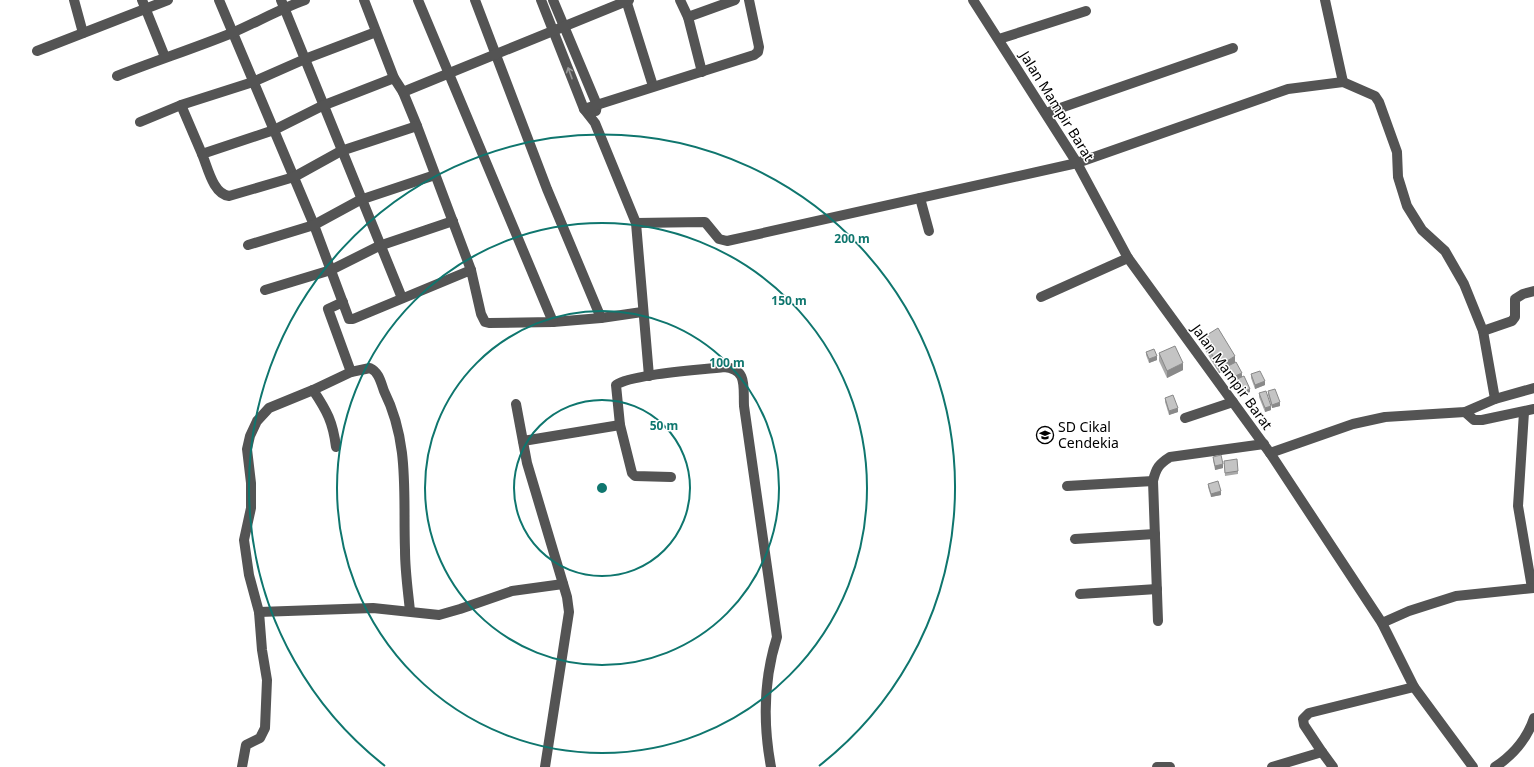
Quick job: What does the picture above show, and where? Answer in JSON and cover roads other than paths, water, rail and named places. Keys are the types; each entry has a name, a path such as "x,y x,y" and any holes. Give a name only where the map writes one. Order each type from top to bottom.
{"street":[{"path":"74,0 83,33"},
{"path":"37,51 83,33 144,4 168,0"},
{"path":"219,0 314,224 348,317 353,320 471,270"},
{"path":"117,76 232,32 282,4 305,0"},
{"path":"364,0 394,78 403,92 417,126 453,221 471,270 480,314 485,322 494,324 553,322 601,318 642,312"},
{"path":"418,0 553,322"},
{"path":"475,0 547,189 601,318"},
{"path":"542,0 559,28 597,105 594,123"},
{"path":"553,0 559,28 584,109 594,123 636,223 643,294 642,312 649,376"},
{"path":"403,92 627,0 653,86"},
{"path":"680,0 688,17 702,72"},
{"path":"688,17 735,0"},
{"path":"584,109 754,55 758,52 759,47 749,0"},
{"name":"Jalan Mampir Barat","path":"973,0 1046,113 1076,163 1128,258 1267,449 1382,623 1414,687 1473,767"},
{"path":"1325,0 1343,82"},
{"path":"144,4 165,57"},
{"path":"282,4 305,59 340,151 402,298"},
{"path":"999,39 1086,11"},
{"path":"140,122 181,106 254,82 305,59 376,32"},
{"path":"1046,113 1233,48"},
{"path":"202,154 274,130 322,106 394,78"},
{"path":"636,223 705,222 719,239 727,241 1076,163 1288,89 1343,82 1375,96 1379,102 1397,152 1398,177 1407,206 1422,230 1445,251 1464,284 1483,331 1495,399"},
{"path":"181,106 218,190 223,195 230,196 294,177 340,151 417,126"},
{"path":"248,245 314,224 360,200 435,175"},
{"path":"920,198 929,231"},
{"path":"265,290 331,270 379,246 453,221"},
{"path":"1041,297 1128,258"},
{"path":"1483,331 1512,321 1515,317 1515,300 1523,294 1534,292"},
{"path":"343,302 331,306 328,309 351,372"},
{"path":"671,477 635,476 632,473 620,426 616,385 626,380 649,376 724,367 736,369 741,374 756,497 777,637 768,673 766,716 771,767"},
{"path":"242,767 246,745 260,738 265,728 267,680 262,650 259,612 249,575 244,540 250,508 250,483 247,449 257,421 269,408 313,390 351,372 370,368 376,373 392,406 401,438 405,489 405,551 410,612"},
{"path":"1158,621 1153,481 1158,466 1170,457 1267,449 1353,424 1385,417 1465,412 1495,399 1534,388"},
{"path":"313,390 333,425 336,447"},
{"path":"1185,418 1233,402"},
{"path":"516,404 527,463 568,597 569,612 545,767"},
{"path":"1465,412 1474,420 1482,420 1534,409"},
{"path":"1382,623 1409,611 1456,596 1533,588 1518,506 1524,412"},
{"path":"523,442 620,426"},
{"path":"1068,486 1153,481"},
{"path":"1075,539 1155,534"},
{"path":"259,612 373,608 439,615 512,591 563,584"},
{"path":"1080,594 1157,589"},
{"path":"1333,767 1304,725 1303,719 1305,716 1309,713 1414,687"},
{"path":"1495,767 1520,745 1530,731 1534,718"},
{"path":"1272,767 1322,752"},
{"path":"1157,767 1170,767"}],"place":[{"name":"SD Cikal Cendekia","path":"1045,435"}]}
